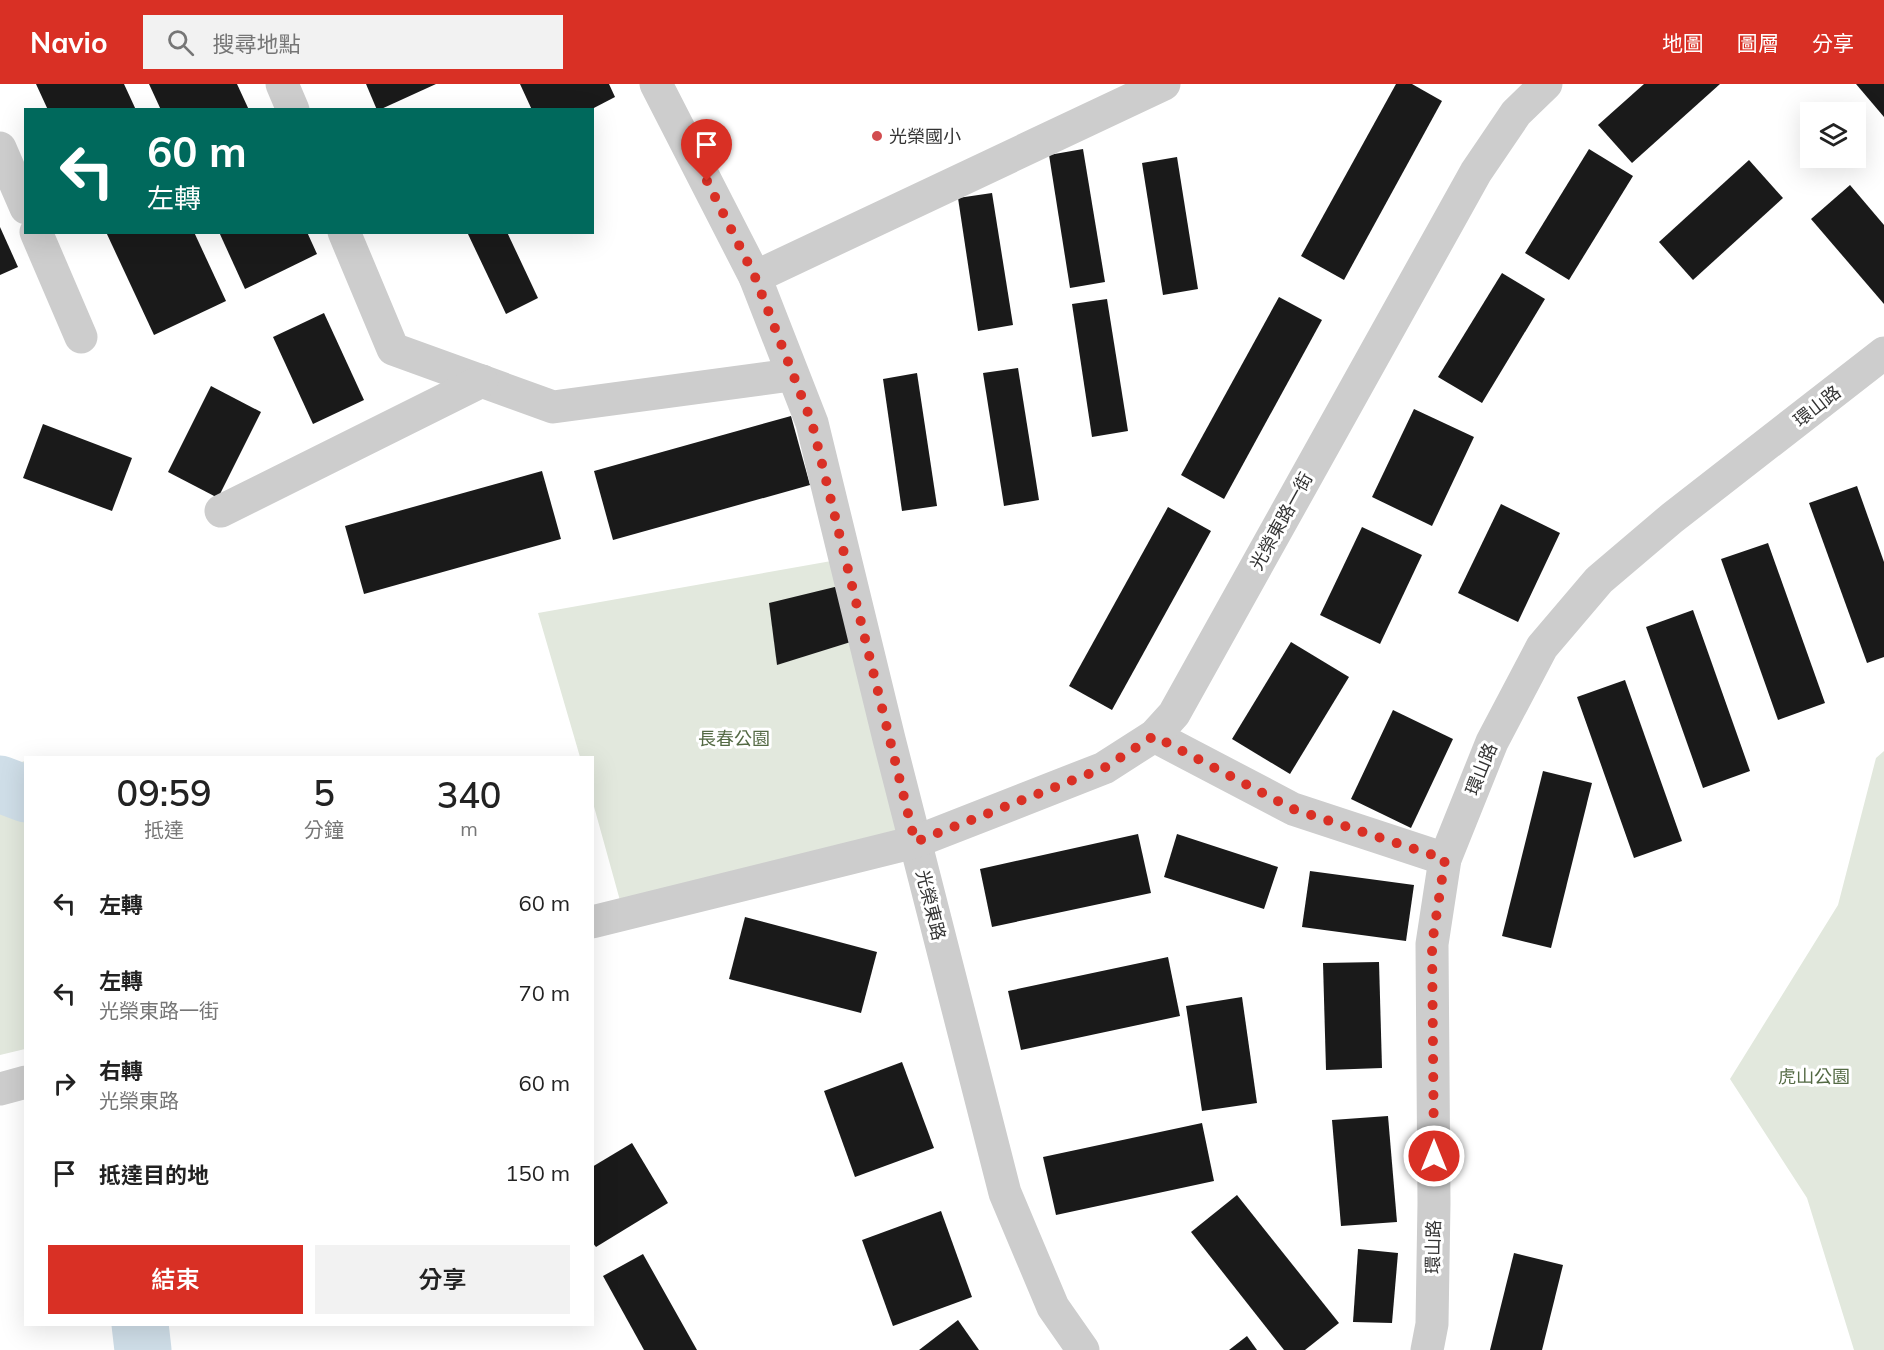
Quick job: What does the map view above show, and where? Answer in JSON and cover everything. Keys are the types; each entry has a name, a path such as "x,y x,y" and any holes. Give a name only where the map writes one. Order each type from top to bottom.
{"street":[{"path":"282,84 292,108"},
{"name":"光榮東路","path":"656,84 755,277 791,375 812,423 915,842 1005,1193 1053,1307 1083,1350"},
{"path":"755,277 1164,84"},
{"name":"光榮東路一街","path":"594,922 915,842 1104,768 1154,736 1174,714 1476,172 1516,113 1545,84"},
{"path":"0,148 24,203"},
{"path":"37,234 81,337"},
{"path":"345,234 393,350 553,407 791,375"},
{"name":"環山路","path":"1427,1350 1432,1324 1434,1203 1432,944 1445,859 1492,742 1542,647 1599,580 1672,518 1884,354"},
{"path":"221,511 482,381"},
{"path":"1154,736 1293,809 1445,859"},
{"path":"0,1089 24,1083"}],"green space":[{"name":"長春公園","path":"837,560 908,844 624,915 594,807 594,756 580,756 538,613"},
{"name":"虎山公園","path":"1884,751 1884,1350 1854,1350 1807,1198 1730,1079 1838,905 1876,758"},
{"path":"24,761 24,1049 0,1055 0,768"}],"building":[{"path":"36,84 124,84 135,108 47,108"},
{"path":"149,84 237,84 248,108 160,108"},
{"path":"366,84 436,84 383,108 376,108"},
{"path":"520,84 609,84 615,97 594,108 531,108"},
{"path":"1396,84 1412,84 1442,101 1344,280 1301,256"},
{"path":"1644,84 1720,84 1632,163 1598,125"},
{"path":"1856,84 1884,84 1884,117"},
{"path":"1083,149 1105,282 1070,288 1049,155"},
{"path":"1589,149 1633,176 1569,280 1525,253"},
{"path":"1177,157 1198,289 1163,295 1142,163"},
{"path":"1749,160 1783,198 1693,280 1659,242"},
{"path":"1850,185 1884,225 1884,304 1811,219"},
{"path":"992,193 1013,325 978,331 958,198"},
{"path":"0,227 18,267 0,275"},
{"path":"107,234 195,234 226,301 154,335"},
{"path":"220,234 308,234 317,254 245,289"},
{"path":"468,234 508,234 538,298 506,314"},
{"path":"1502,273 1545,299 1482,403 1438,377"},
{"path":"1279,297 1322,320 1224,499 1181,475"},
{"path":"1107,299 1128,431 1092,437 1072,304"},
{"path":"324,313 364,400 313,424 273,337"},
{"path":"1018,368 1039,500 1004,506 983,373"},
{"path":"917,373 937,506 902,511 883,379"},
{"path":"211,386 261,412 218,498 168,472"},
{"path":"1414,409 1474,437 1432,526 1372,497"},
{"path":"791,416 810,485 613,540 594,471"},
{"path":"43,424 132,458 112,511 23,478"},
{"path":"542,471 561,539 364,594 345,526"},
{"path":"1857,486 1884,562 1884,657 1867,663 1809,503"},
{"path":"1501,504 1560,533 1518,622 1458,593"},
{"path":"1168,507 1211,531 1112,710 1069,686"},
{"path":"1362,527 1422,555 1380,644 1320,615"},
{"path":"1768,543 1825,703 1778,720 1721,559"},
{"path":"843,585 857,640 777,665 769,603"},
{"path":"1693,610 1750,771 1703,788 1646,627"},
{"path":"1291,642 1349,677 1290,774 1232,739"},
{"path":"1625,680 1682,841 1634,858 1577,697"},
{"path":"1393,710 1453,739 1411,828 1351,799"},
{"path":"1543,771 1592,783 1551,948 1502,936"},
{"path":"1138,834 1151,893 992,927 980,869"},
{"path":"1177,834 1278,867 1264,909 1164,877"},
{"path":"1310,871 1414,885 1406,941 1302,927"},
{"path":"745,917 877,952 861,1013 729,979"},
{"path":"1168,957 1180,1016 1021,1050 1008,991"},
{"path":"1379,962 1382,1068 1326,1070 1323,963"},
{"path":"1242,997 1257,1103 1202,1111 1186,1006"},
{"path":"902,1062 934,1148 855,1177 824,1091"},
{"path":"1388,1116 1397,1222 1341,1226 1332,1120"},
{"path":"1202,1123 1214,1181 1056,1215 1043,1157"},
{"path":"632,1143 668,1203 596,1247 594,1244 594,1166"},
{"path":"1237,1195 1339,1323 1305,1350 1284,1350 1191,1232"},
{"path":"941,1211 972,1297 893,1326 862,1240"},
{"path":"1358,1249 1398,1253 1392,1323 1353,1322"},
{"path":"1514,1253 1563,1265 1542,1350 1490,1350"},
{"path":"643,1254 697,1350 644,1350 603,1276"},
{"path":"958,1320 979,1350 919,1350"},
{"path":"1247,1336 1257,1350 1229,1350"}],"waterway":[{"path":"0,784 24,793"},
{"path":"140,1326 143,1350"}],"place":[{"name":"光榮國小","path":"877,136"}],"route":[{"path":"707,181 755,277 791,375 812,423 915,842 1104,768 1154,736 1293,809 1445,859 1432,944 1434,1156"}]}
